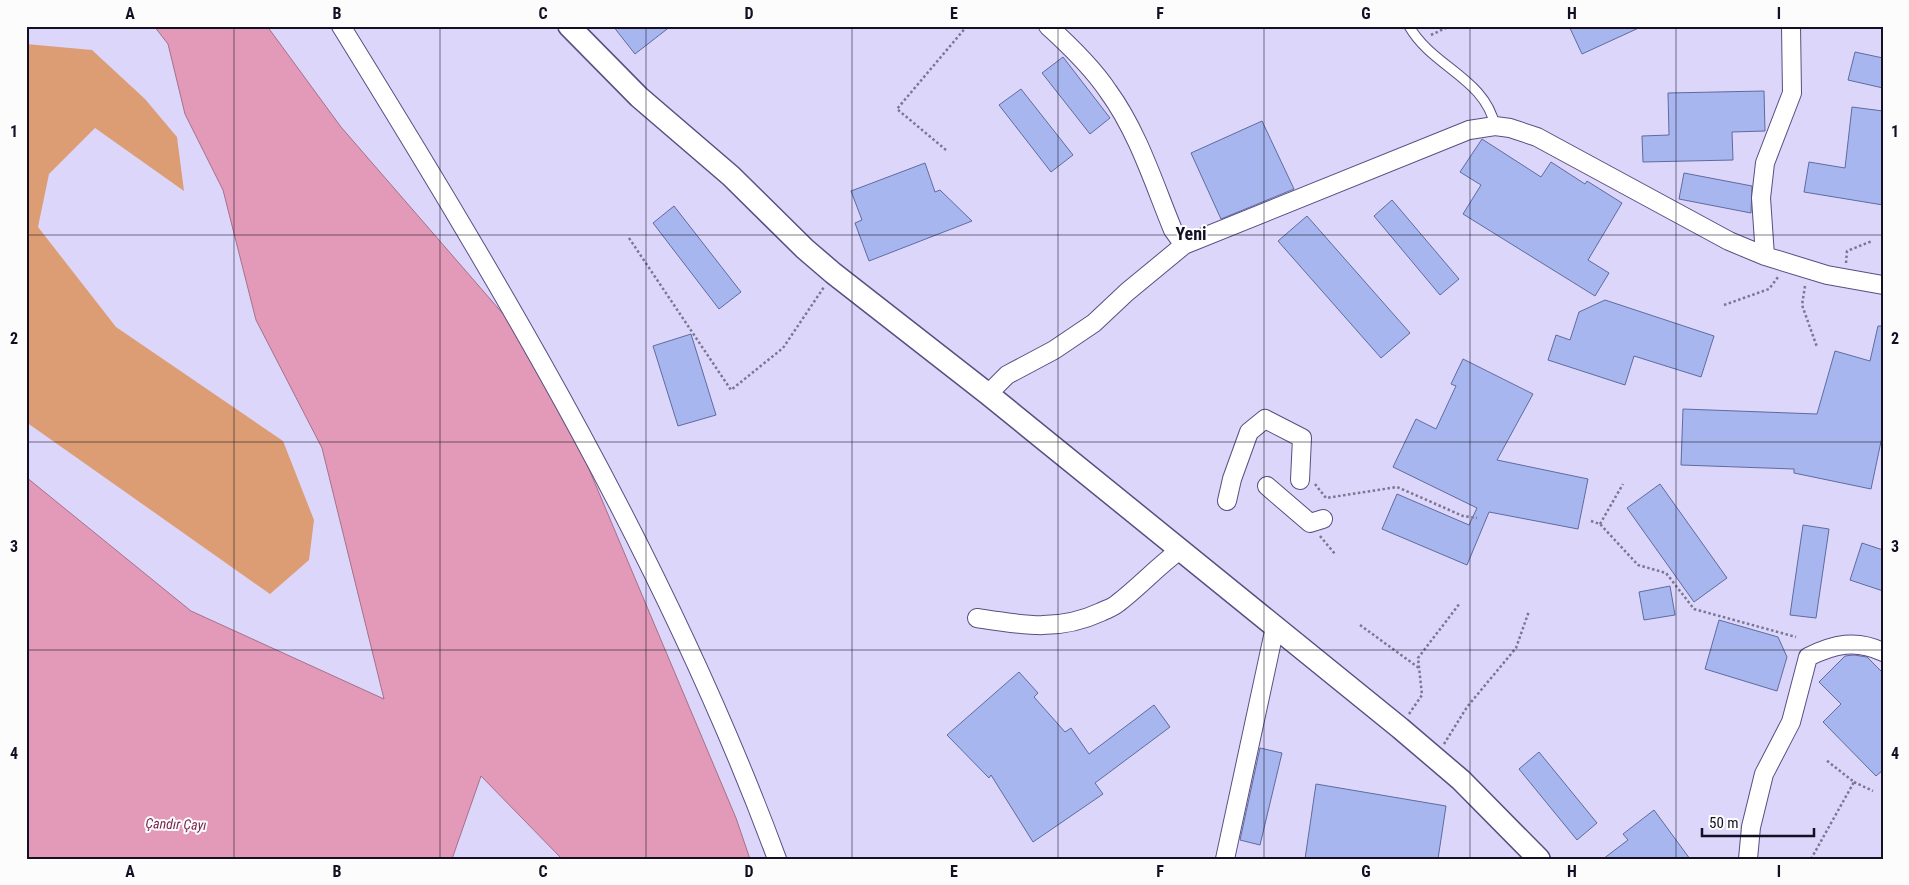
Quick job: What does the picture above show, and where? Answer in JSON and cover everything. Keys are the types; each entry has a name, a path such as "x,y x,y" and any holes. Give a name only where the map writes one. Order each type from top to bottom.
{"street":[{"path":"341,26 424,160 543,364 634,533 700,668 778,859"},
{"path":"569,26 639,97 731,176 805,249 868,303 988,394 1400,728 1461,780 1539,859"},
{"path":"1048,26 1067,43 1108,91 1130,127 1173,230 1184,245"},
{"path":"1765,256 1761,198 1765,163 1792,93 1792,26"},
{"path":"988,394 1006,375 1054,350 1094,324 1127,292 1184,245 1362,174 1440,140 1470,130 1496,126 1510,128 1537,137 1729,241 1765,256 1843,279 1883,285"},
{"path":"1227,501 1232,479 1249,432 1265,419 1302,438 1307,482"},
{"path":"1267,486 1316,521"},
{"path":"977,618 1020,625 1052,626 1085,619 1117,604 1158,566 1180,550"},
{"path":"1225,859 1274,627"},
{"path":"1748,859 1751,827 1764,774 1791,722 1808,657 1825,648 1851,643 1872,646 1883,652"}],"lane":[{"path":"1409,26 1418,40 1481,93 1490,107 1496,126"}],"path":[{"path":"946,150 896,109 967,26"},
{"path":"1418,40 1450,26"},
{"path":"629,238 731,390 783,348 833,273"},
{"path":"1843,279 1848,252 1872,241"},
{"path":"1724,305 1769,289 1787,263"},
{"path":"1808,270 1802,305 1817,347"},
{"path":"1307,482 1326,498 1397,487 1463,516 1477,518"},
{"path":"1600,524 1623,484"},
{"path":"1316,521 1335,554"},
{"path":"1591,521 1600,524 1638,565 1666,573 1694,609 1796,637"},
{"path":"1400,728 1422,695 1418,658 1460,603"},
{"path":"1435,758 1467,707 1516,648 1529,611"},
{"path":"1360,625 1419,668"},
{"path":"1826,760 1854,782 1873,791"},
{"path":"1811,859 1854,782"}],"shaded area":[{"path":"26,44 92,50 145,99 177,137 184,191 95,128 49,174 38,227 116,327 283,441 314,520 309,560 270,594 26,422"}],"water":[{"name":"Çandır Çayı","path":"154,26 267,26 341,127 543,360 736,818 750,859 562,859 481,776 452,859 26,859 26,477 191,611 384,699 322,448 256,320 223,190 185,114 168,44"}],"building":[{"path":"613,26 671,26 635,54"},
{"path":"1569,26 1643,26 1582,54"},
{"path":"1855,52 1883,58 1883,88 1848,80"},
{"path":"1063,57 1110,118 1090,134 1042,73"},
{"path":"1021,89 1073,155 1051,172 999,105"},
{"path":"1764,91 1765,131 1732,132 1733,160 1643,162 1642,136 1669,135 1668,93"},
{"path":"1852,107 1883,111 1883,205 1804,192 1809,162 1845,168"},
{"path":"1262,121 1294,189 1221,219 1191,153"},
{"path":"1482,139 1541,177 1551,162 1585,184 1587,181 1622,203 1588,260 1609,273 1595,296 1463,214 1481,185 1460,172"},
{"path":"925,163 935,192 940,190 972,221 869,261 855,223 862,220 851,191"},
{"path":"1684,173 1752,186 1751,213 1679,199"},
{"path":"1392,200 1459,279 1440,295 1374,216"},
{"path":"674,206 741,292 719,309 653,223"},
{"path":"1307,216 1410,333 1381,358 1278,241"},
{"path":"1605,300 1714,336 1701,377 1634,356 1625,385 1548,360 1556,335 1570,340 1579,312"},
{"path":"1878,326 1883,326 1883,432 1871,489 1794,473 1794,469 1681,465 1683,409 1817,414 1835,351 1870,361"},
{"path":"691,334 716,415 678,426 653,346"},
{"path":"1463,359 1533,394 1497,460 1588,479 1578,529 1489,512 1467,565 1382,529 1397,494 1469,525 1477,508 1393,467 1416,419 1436,429 1456,386 1451,384"},
{"path":"1660,484 1727,578 1694,602 1627,508"},
{"path":"1803,525 1829,529 1816,618 1790,615"},
{"path":"1862,543 1883,550 1883,591 1850,580"},
{"path":"1670,586 1675,615 1644,620 1639,592"},
{"path":"1719,620 1778,637 1787,657 1777,691 1705,669"},
{"path":"1845,656 1867,657 1883,673 1883,770 1876,776 1823,722 1841,704 1819,682"},
{"path":"1019,672 1038,693 1034,697 1065,732 1071,728 1089,754 1154,705 1170,727 1095,783 1103,794 1033,842 991,775 989,778 947,735"},
{"path":"1260,748 1282,753 1260,845 1240,840"},
{"path":"1539,752 1597,823 1577,840 1519,769"},
{"path":"1316,784 1446,806 1438,859 1305,859"},
{"path":"1654,810 1690,859 1603,859 1628,840 1623,834"}],"district":[{"name":"Yeni","path":"1191,233"}]}
